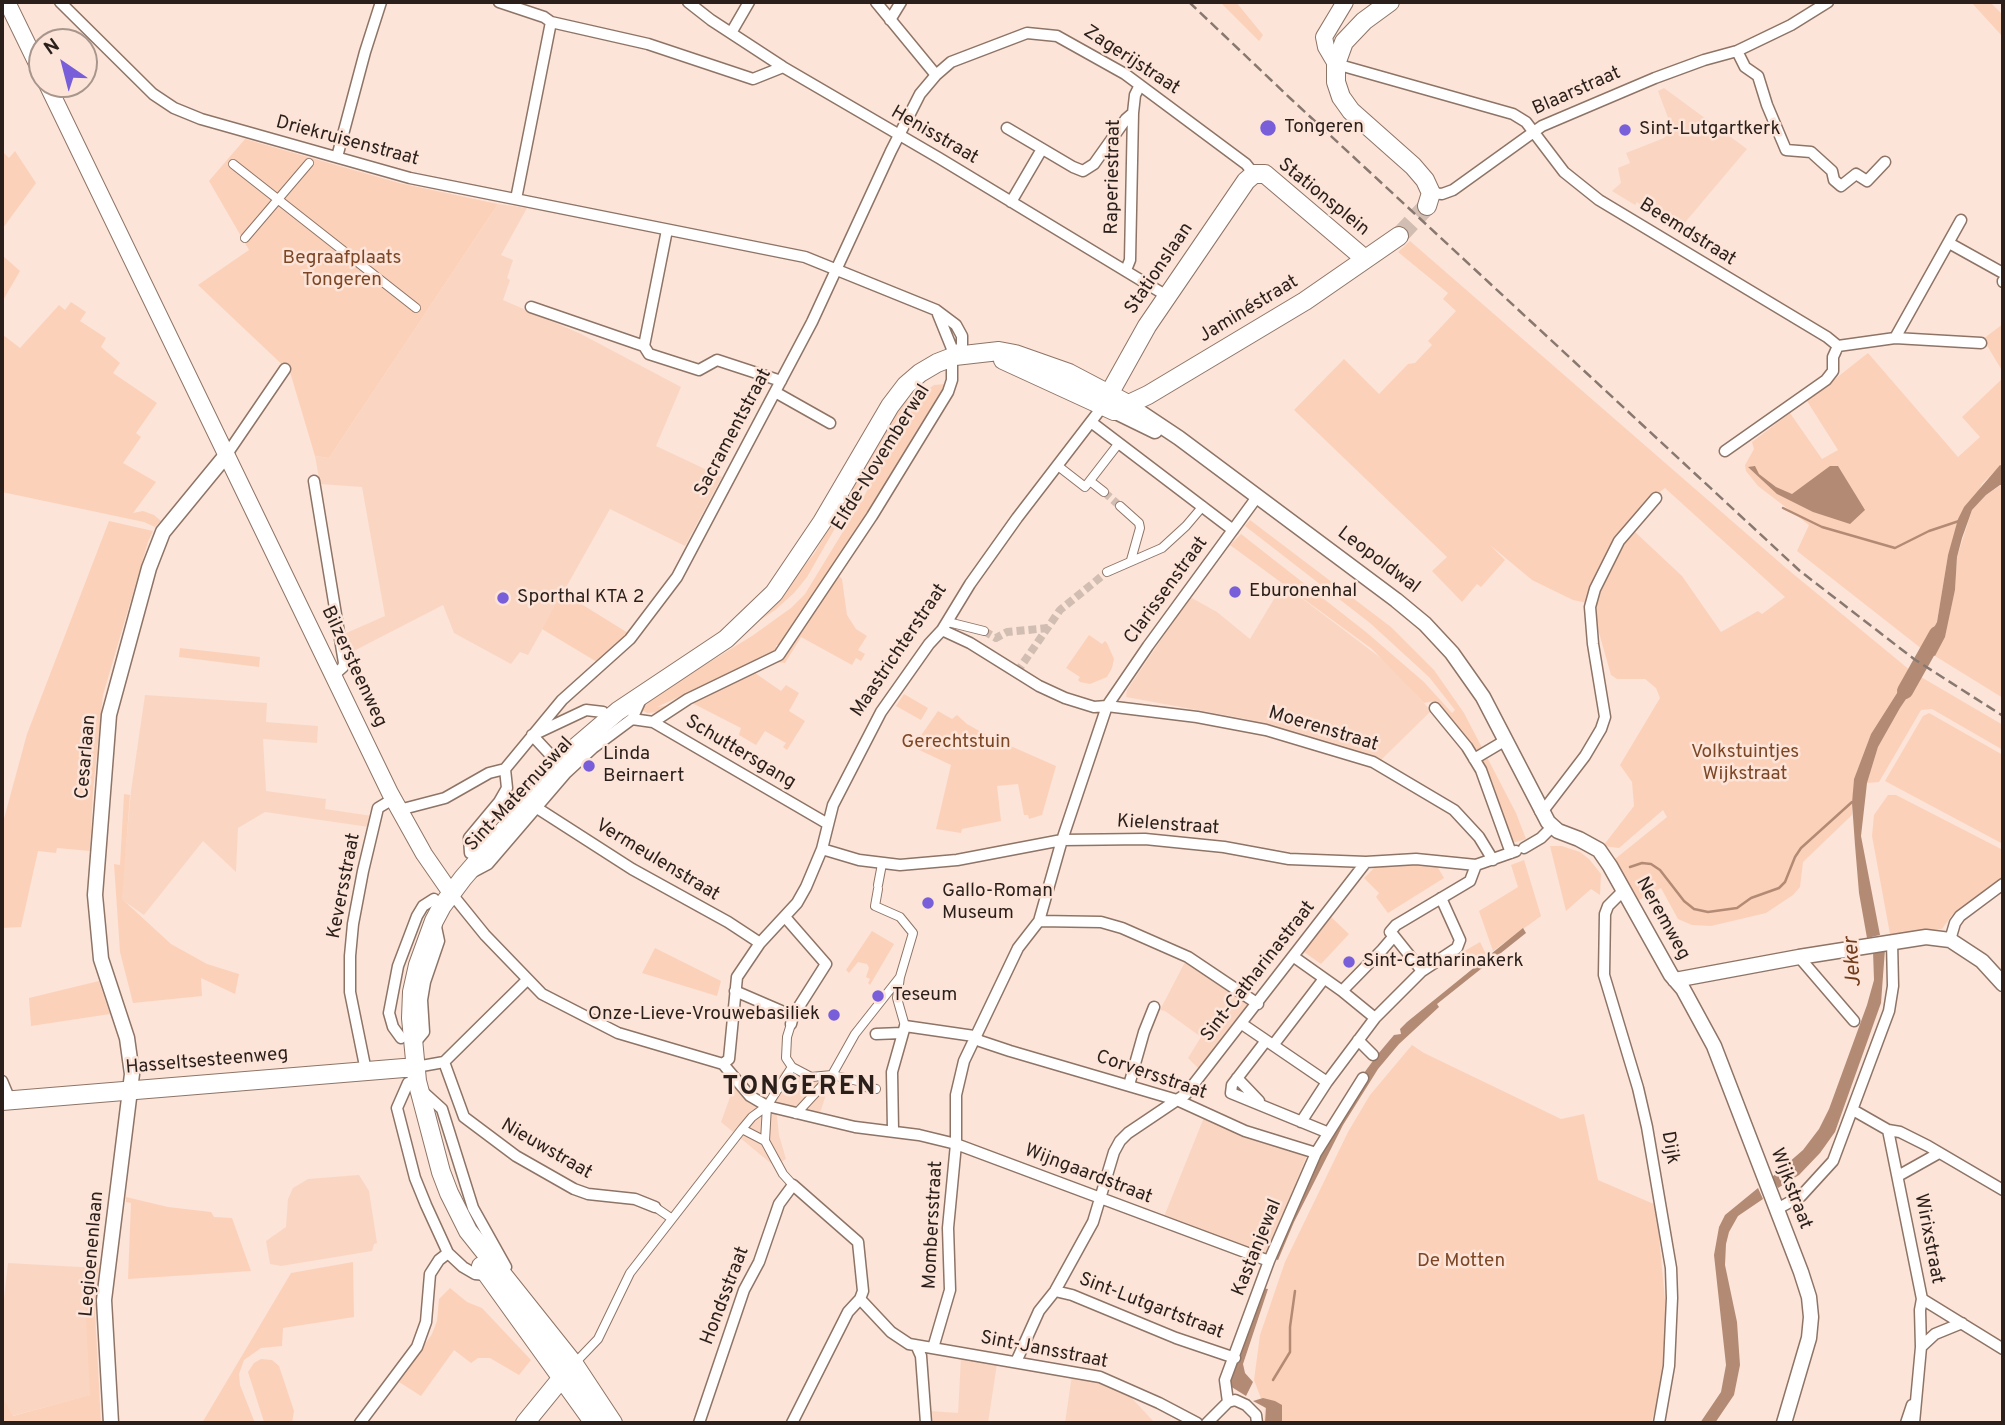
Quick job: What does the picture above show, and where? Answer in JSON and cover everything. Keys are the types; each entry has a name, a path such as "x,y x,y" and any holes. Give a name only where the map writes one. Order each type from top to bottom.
{"main road":[{"path":"6,2 28,46"},
{"path":"1336,64 1326,47 1324,37 1345,2"},
{"path":"1390,2 1352,33 1342,47 1336,64 1336,82 1345,103 1413,166 1429,185 1429,200"},
{"name":"Bilzersteenweg","path":"54,98 396,805 443,892"},
{"name":"Stationsplein","path":"1254,174 1265,174 1365,259"},
{"name":"Stationslaan","path":"1113,404 1125,362 1167,296 1246,181 1254,174"},
{"name":"Jaminéstraat","path":"1113,404 1148,394 1306,301 1399,236"},
{"path":"956,356 988,352 1015,354 1089,379 1100,379 1125,362"},
{"path":"988,352 1113,404"},
{"name":"Elfde-Novemberwal","path":"643,695 726,639 774,593 822,522 890,406 906,385 937,363 956,356"},
{"path":"1069,373 1113,404"},
{"name":"Elfde-Novemberwal","path":"603,712 708,640 788,571"},
{"name":"Sint-Maternuswal","path":"443,892 463,878 557,761 643,695"},
{"name":"Sint-Maternuswal","path":"443,892 470,853 603,712"},
{"path":"407,1042 412,992 418,965 443,892"},
{"path":"443,892 421,927 409,962 403,993 411,1076 436,1189 453,1224 562,1378 609,1421"},
{"name":"Hasseltsesteenweg","path":"6,1101 366,1071 411,1076"},
{"path":"411,1076 449,1194 468,1231 574,1364 609,1421"},
{"path":"525,1423 574,1364"}],"street":[{"name":"Driekruisenstraat","path":"60,2 153,94 174,108 201,119 408,177 805,257 936,310 956,325 962,336 962,345 956,356"},
{"path":"337,157 381,2"},
{"path":"500,2 534,13 551,22 648,44 753,79 783,67"},
{"path":"534,13 539,2"},
{"name":"Henisstraat","path":"688,2 783,67 1167,296"},
{"path":"731,33 749,2"},
{"path":"876,2 936,75"},
{"path":"890,20 901,2"},
{"name":"Blaarstraat","path":"1336,64 1513,114 1526,122 1534,132 1542,126 1634,86 1737,51 1791,25 1828,2"},
{"path":"516,200 551,22"},
{"name":"Zagerijstraat","path":"936,75 951,62 967,54 1027,33 1056,36 1069,41 1140,85 1246,164 1254,174"},
{"path":"1737,51 1745,67 1758,76 1786,150 1811,152 1832,171 1834,180 1841,186 1856,174 1867,181 1885,162"},
{"name":"Sacramentstraat","path":"505,769 562,700 630,639 677,577 837,271 920,94 936,75"},
{"name":"Raperiestraat","path":"1126,270 1130,260 1133,114 1135,96 1140,85"},
{"path":"1007,128 1083,171 1094,164 1126,119 1133,114"},
{"path":"1429,200 1453,190 1534,132"},
{"name":"Beemdstraat","path":"1534,132 1563,172 1599,200 1838,346"},
{"path":"1011,202 1042,149"},
{"path":"244,238 309,163"},
{"path":"233,164 416,308"},
{"path":"1895,338 1961,220"},
{"path":"644,346 667,230"},
{"path":"1949,243 2003,273"},
{"path":"531,307 644,346 649,354 699,370 717,360 781,381"},
{"path":"1725,451 1826,380 1833,371 1833,357 1838,346 1895,338 1980,343"},
{"name":"Elfde-Novemberwal","path":"653,722 688,699 779,655 872,516 948,392 952,362 956,356"},
{"path":"227,454 285,369"},
{"path":"775,391 830,422"},
{"path":"1148,394 1145,403 1150,418"},
{"name":"Leopoldwal","path":"1113,404 1150,418 1396,600 1439,638 1474,683 1506,740 1540,811 1552,827"},
{"name":"Leopoldwal","path":"1113,404 1191,448"},
{"name":"Maastrichterstraat","path":"723,1064 729,1059 737,977 760,943 797,903 806,887 822,849 838,794 881,712 929,643 945,626 975,577 1048,476 1059,467 1091,422 1113,404"},
{"path":"1091,422 1233,530"},
{"path":"1059,467 1085,487 1119,443"},
{"name":"Cesarlaan","path":"130,1090 132,1074 127,1038 101,959 95,895 109,715 149,568 163,532 227,454"},
{"path":"314,481 344,663 334,675"},
{"path":"1090,481 1104,492"},
{"name":"Clarissenstraat","path":"1039,921 1062,840 1107,706 1257,497"},
{"path":"1540,811 1585,756 1601,729 1605,717 1590,607 1595,589 1619,541 1656,498"},
{"path":"1120,506 1139,523 1131,560"},
{"path":"1107,572 1162,548 1203,506"},
{"path":"945,626 981,631 970,643"},
{"name":"Moerenstraat","path":"945,626 1040,686 1065,698 1094,707 1107,706 1197,717 1266,730 1373,762 1454,810 1479,837 1493,860"},
{"name":"Sint-Maternuswal","path":"463,878 488,864 566,773 593,748 632,719 643,695"},
{"path":"1435,708 1474,758 1517,851"},
{"name":"Sint-Maternuswal","path":"557,761 532,735 586,710 603,712"},
{"name":"Schuttersgang","path":"632,719 653,722 828,824"},
{"path":"1474,758 1506,740"},
{"path":"396,805 445,799 489,773 505,769"},
{"name":"Sint-Maternuswal","path":"470,853 469,838 499,802 507,788 505,769"},
{"name":"Keversstraat","path":"366,1071 351,1000 350,956 358,897 378,808 396,805"},
{"name":"Vermeulenstraat","path":"537,808 632,869 728,922 760,943"},
{"name":"Kielenstraat","path":"822,849 882,864 921,865 1062,840 1145,839 1224,847 1289,859 1366,862 1416,859 1476,865 1517,851 1541,838 1552,827"},
{"name":"Neremweg","path":"1552,827 1599,850 1675,980 1888,941 1926,937 1950,940"},
{"name":"Sint-Catharinastraat","path":"1016,1362 1039,1311 1055,1291 1093,1222 1114,1152 1120,1141 1186,1094 1366,862"},
{"path":"882,864 875,906 900,917 913,933 900,977 897,998 904,1030 892,1072 893,1130"},
{"path":"1422,971 1390,932 1396,925 1470,881 1476,865"},
{"path":"2003,884 1960,916 1950,940 1982,961 2003,984"},
{"name":"Dijk","path":"1624,890 1608,906 1605,914 1604,975 1644,1114 1671,1268 1669,1366 1659,1423"},
{"path":"443,892 527,981 558,1004 618,1033 723,1064 750,1096 767,1106"},
{"path":"1301,1122 1326,1082 1375,1018 1422,971 1458,947 1460,940 1441,898"},
{"path":"785,917 826,964 792,1020 787,1037 786,1058 792,1068 811,1077 832,1075 862,1082 866,1087 876,1089"},
{"path":"1039,921 1101,922 1122,928 1188,957 1258,1004"},
{"name":"Mombersstraat","path":"933,1348 950,1290 948,1228 956,1144 957,1081 975,1036 1018,948 1039,921"},
{"path":"1342,991 1394,936"},
{"path":"1775,1202 1801,1196 1833,1161 1889,1011 1893,986 1888,941"},
{"path":"1294,957 1375,1018"},
{"path":"1799,957 1854,1021"},
{"path":"796,1114 832,1075 855,1034 900,977"},
{"path":"1324,980 1237,1078 1231,1093 1324,1131"},
{"name":"Wijkstraat","path":"1675,980 1683,989 1714,1046 1809,1297 1811,1317 1803,1359 1784,1423"},
{"path":"487,1275 475,1274 447,1253 415,1178 397,1108 411,1076 444,1062 527,981"},
{"path":"735,990 792,1020"},
{"path":"1129,1085 1154,1007"},
{"path":"1242,1024 1326,1082"},
{"name":"Corversstraat","path":"876,1034 904,1030 975,1036 980,1041 1010,1051 1177,1100 1245,1130 1316,1153"},
{"path":"855,1034 876,1034"},
{"path":"1358,1040 1373,1055"},
{"name":"Nieuwstraat","path":"444,1062 464,1117 516,1156 574,1189 594,1197 635,1199 655,1207 671,1218"},
{"path":"574,1364 598,1339 630,1273 742,1129 767,1106 792,1068"},
{"name":"Kastanjewal","path":"1228,1402 1225,1380 1269,1262 1316,1153 1363,1078"},
{"path":"2,1081 6,1101"},
{"name":"Legioenenlaan","path":"111,1423 104,1300 130,1090"},
{"path":"767,1106 765,1140 783,1174 858,1242 863,1291 860,1299 848,1312 792,1423"},
{"name":"Wijngaardstraat","path":"767,1106 855,1126 893,1130 956,1144 1269,1262"},
{"path":"1853,1110 1979,1175 1999,1188 2003,1198"},
{"path":"742,1129 765,1140"},
{"name":"Wirixstraat","path":"1888,1130 1922,1299 1914,1423"},
{"path":"1898,1176 1939,1153"},
{"name":"Hondsstraat","path":"699,1423 744,1290 759,1262 779,1204 793,1185"},
{"path":"360,1423 416,1347 426,1322 430,1274 447,1253"},
{"name":"Sint-Lutgartstraat","path":"1055,1291 1072,1295 1176,1338 1235,1358"},
{"path":"860,1299 891,1332 917,1347 921,1356 926,1423"},
{"path":"1922,1299 2003,1349"},
{"path":"1921,1347 1935,1334 1962,1323"},
{"name":"Sint-Jansstraat","path":"917,1347 1100,1377 1197,1423"},
{"name":"Wirixstraat","path":"1906,1423 1916,1396"},
{"path":"1207,1423 1228,1402 1235,1400 1246,1405 1256,1415 1257,1423"}],"shaded area":[{"path":"1664,88 1747,149 1677,232 1637,202 1635,205 1612,191 1621,183 1618,168 1630,163 1626,153 1664,138 1668,133 1670,123 1658,91"},
{"path":"498,204 527,208 501,255 513,260 503,300 581,334 681,387 656,446 722,477 685,546 610,509 528,655 520,652 511,664 454,633 443,605 346,655 344,634 385,616 362,487 320,484 315,456 329,458"},
{"path":"2000,465 2003,466 2003,485 1986,495 1972,510 1962,538 1945,637 1935,656 1922,649 1937,622 1948,555 1958,519 1964,507"},
{"path":"1755,466 1759,474 1776,487 1792,494 1830,466 1838,466 1865,510 1850,524 1813,512 1777,494 1748,467"},
{"path":"1283,584 1390,665 1431,711 1381,760 1246,719 1126,697 1127,690 1190,597 1217,612 1250,639"},
{"path":"1911,671 1921,677 1878,747 1867,783 1861,836 1880,935 1867,938 1859,893 1855,845 1852,803 1854,779 1871,734"},
{"path":"145,695 267,703 266,722 318,726 317,743 263,739 266,791 326,799 325,809 372,816 369,827 265,812 238,828 236,872 203,841 144,915 121,899 131,791"},
{"path":"1523,928 1526,933 1437,1004 1439,1007 1399,1044 1378,1069 1343,1125 1278,1260 1273,1258 1289,1219 1338,1123 1366,1079 1364,1073 1378,1054 1394,1035 1401,1034 1400,1029 1407,1022"},
{"path":"1885,949 1881,1003 1835,1132 1799,1175 1778,1188 1772,1177 1803,1150 1819,1129 1829,1109 1874,980 1873,951"},
{"path":"1185,962 1250,1004 1200,1070 1188,1058 1201,1037 1160,1010"},
{"path":"782,1071 830,1082 820,1113 776,1107 779,1135 786,1159 774,1166 721,1122 734,1086 764,1100"},
{"path":"1205,1115 1307,1155 1266,1258 1163,1219"},
{"path":"359,1175 369,1191 377,1243 372,1251 281,1266 270,1264 266,1241 286,1227 288,1199 293,1188 308,1179"},
{"path":"1758,1188 1763,1199 1738,1216 1726,1244 1725,1265 1737,1322 1740,1365 1734,1395 1715,1423 1700,1423 1721,1392 1726,1365 1714,1255 1719,1227 1725,1215"},
{"path":"8,1263 99,1268 95,1315 99,1393 12,1416 2,1395 2,1316"},
{"path":"1262,1288 1268,1289 1243,1364 1245,1373 1253,1382 1246,1396 1229,1383"},
{"path":"961,1358 997,1364 988,1423 930,1423 930,1411 958,1413"},
{"path":"1072,1375 1107,1384 1129,1395 1155,1423 1065,1423"},
{"path":"1263,1398 1282,1405 1282,1423 1265,1423 1266,1408 1253,1401"}],"green space":[{"path":"1220,2 1236,2 1263,35 1259,41"},
{"path":"1971,2 1990,2 2003,15 2003,37"},
{"name":"Begraafplaats Tongeren","path":"245,139 399,183 498,204 329,458 315,456 290,372 198,285 249,250 209,181"},
{"path":"2,151 9,158 15,151 36,183 3,228"},
{"name":"Volkstuintjes Wijkstraat","path":"1410,241 1786,568 1911,671 1871,734 1854,779 1852,815 1803,862 1800,887 1793,895 1766,913 1711,926 1692,925 1678,919 1661,888 1639,900 1615,859 1667,817 1663,810 1619,848 1603,846 1634,806 1632,782 1620,765 1660,698 1656,688 1645,679 1617,679 1611,675 1594,615 1603,584 1622,546 1634,531 1682,576 1721,632 1758,611 1762,614 1785,597 1665,488 1652,498 1625,528 1587,603 1573,600 1532,580 1490,545 1505,560 1481,587 1477,584 1462,602 1432,571 1447,557 1294,410 1344,359 1379,394 1408,364 1415,363 1432,345 1428,341 1456,311 1443,299 1448,293 1398,252"},
{"path":"2,255 20,271 2,302"},
{"path":"71,302 86,312 80,321 106,338 101,347 120,363 113,373 157,403 136,433 141,437 123,463 156,482 133,513 143,511 154,515 161,521 155,527 144,522 2,492 2,334 20,348 59,305 65,310"},
{"path":"2003,324 2003,372 1983,339"},
{"path":"1868,353 1958,457 1980,437 1962,417 2003,378 2003,466 1982,484 1948,555 1937,622 1922,649 1797,551 1809,525 1758,486 1746,471 1745,465 1754,449 1752,442 1790,413 1822,459 1838,450 1807,401"},
{"path":"946,384 881,497 876,498 876,503 780,645 776,645 776,652 657,707 670,706 660,712 647,713 642,710 664,690 752,636 791,608 805,594 858,507 920,395 934,385"},
{"path":"906,397 908,401 807,577 775,610 738,635 789,584 814,554"},
{"path":"2001,485 2003,698 1935,656 1945,636 1955,590 1957,557 1972,510 1986,495"},
{"path":"1250,520 1391,627 1434,670 1464,713 1516,813 1526,839 1512,843 1492,781 1476,752 1434,701 1424,703 1372,649 1230,545 1241,534 1366,632 1424,682 1452,713 1455,710 1429,677 1370,623 1245,526"},
{"path":"109,521 153,531 103,695 90,851 57,848 56,853 38,851 21,927 2,928 2,826 27,734"},
{"path":"836,573 842,579 847,615 856,629 867,636 858,650 865,654 861,661 856,658 852,665 801,637 785,663 776,662"},
{"path":"562,592 628,633 597,662 542,629"},
{"path":"1089,635 1102,644 1105,641 1114,659 1107,677 1090,684 1080,682 1080,677 1066,668"},
{"path":"180,648 260,657 259,667 179,657"},
{"path":"755,673 781,691 786,685 799,693 789,711 805,721 787,750 783,747 786,743 765,731 756,745 739,735 741,728 692,703"},
{"path":"1921,677 2003,725 2003,750 1932,709 1921,710 1879,782 1867,783 1878,747"},
{"path":"904,694 928,708 921,720 896,706"},
{"name":"Gerechtstuin","path":"938,711 952,719 957,715 990,737 1056,766 1042,815 1029,819 1028,815 1024,815 1018,784 997,786 1001,821 962,829 961,833 936,829 951,765 913,747"},
{"path":"1929,713 2003,755 2003,844 1885,781 1923,716"},
{"path":"124,794 130,795 122,899 171,944 207,964 239,974 235,994 201,978 202,996 133,1003 120,952 114,864 120,865"},
{"path":"1888,795 1896,795 2003,850 2003,877 1952,915 1942,929 1890,934 1872,836 1874,815"},
{"path":"1550,846 1562,846 1580,852 1589,859 1601,874 1600,895 1591,889 1566,911"},
{"path":"1524,860 1541,916 1493,951 1479,911 1518,887 1511,865"},
{"path":"1408,864 1437,866 1444,878 1388,913 1376,897 1379,893 1364,878 1374,868"},
{"path":"1331,917 1349,934 1321,964 1304,952"},
{"path":"872,931 894,944 870,985 870,979 866,977 869,968 867,964 858,962 849,973 846,970"},
{"path":"1480,942 1486,954 1471,967 1468,966 1461,953"},
{"path":"655,948 721,981 717,996 642,973"},
{"path":"99,981 110,1014 31,1026 29,998"},
{"name":"De Motten","path":"1412,1045 1561,1119 1584,1114 1598,1180 1656,1205 1667,1321 1661,1391 1651,1423 1264,1423 1265,1409 1254,1380 1260,1335 1285,1262 1348,1132 1370,1095"},
{"path":"126,1197 168,1207 211,1212 214,1217 232,1218 251,1271 128,1279 131,1203 126,1202"},
{"path":"353,1262 354,1317 283,1328 282,1346 261,1348 244,1360 239,1374 240,1385 255,1423 202,1423 291,1273"},
{"path":"83,1267 99,1268 95,1315 101,1423 2,1423 2,1395 13,1416 90,1395"},
{"path":"450,1288 467,1302 482,1308 531,1360 519,1375 490,1358 478,1358 471,1363 454,1350 421,1396 399,1382 432,1334 437,1321 439,1299"},
{"path":"261,1359 272,1360 279,1366 294,1411 292,1423 264,1422 248,1372 254,1363"}],"waterway":[{"path":"1783,508 1822,527 1895,548 1929,531 1959,521"},
{"name":"Jeker","path":"1905,691 1937,634"},
{"path":"1630,867 1642,863 1651,864 1660,870 1684,901 1694,909 1708,912 1737,908 1751,898 1779,888 1785,882 1801,848 1852,802"},
{"path":"1273,1380 1290,1352 1295,1291"}],"tunnel":[{"path":"1399,236 1427,206"},
{"path":"1104,492 1120,506"},
{"path":"1017,672 1060,610 1107,572"},
{"path":"984,631 996,638 1007,632 1048,628"}],"railway":[{"path":"1189,2 1800,571 1914,659 2003,716"}],"place":[{"name":"Tongeren","path":"1268,128"},
{"name":"Sint-Lutgartkerk","path":"1625,130"},
{"name":"Eburonenhal","path":"1235,592"},
{"name":"Sporthal KTA 2","path":"503,598"},
{"name":"Linda Beirnaert","path":"589,766"},
{"name":"Gallo-Roman Museum","path":"928,903"},
{"name":"Sint-Catharinakerk","path":"1349,962"},
{"name":"Teseum","path":"878,996"},
{"name":"Onze-Lieve-Vrouwebasiliek","path":"834,1015"}],"district":[{"name":"TONGEREN","path":"800,1089"}]}
